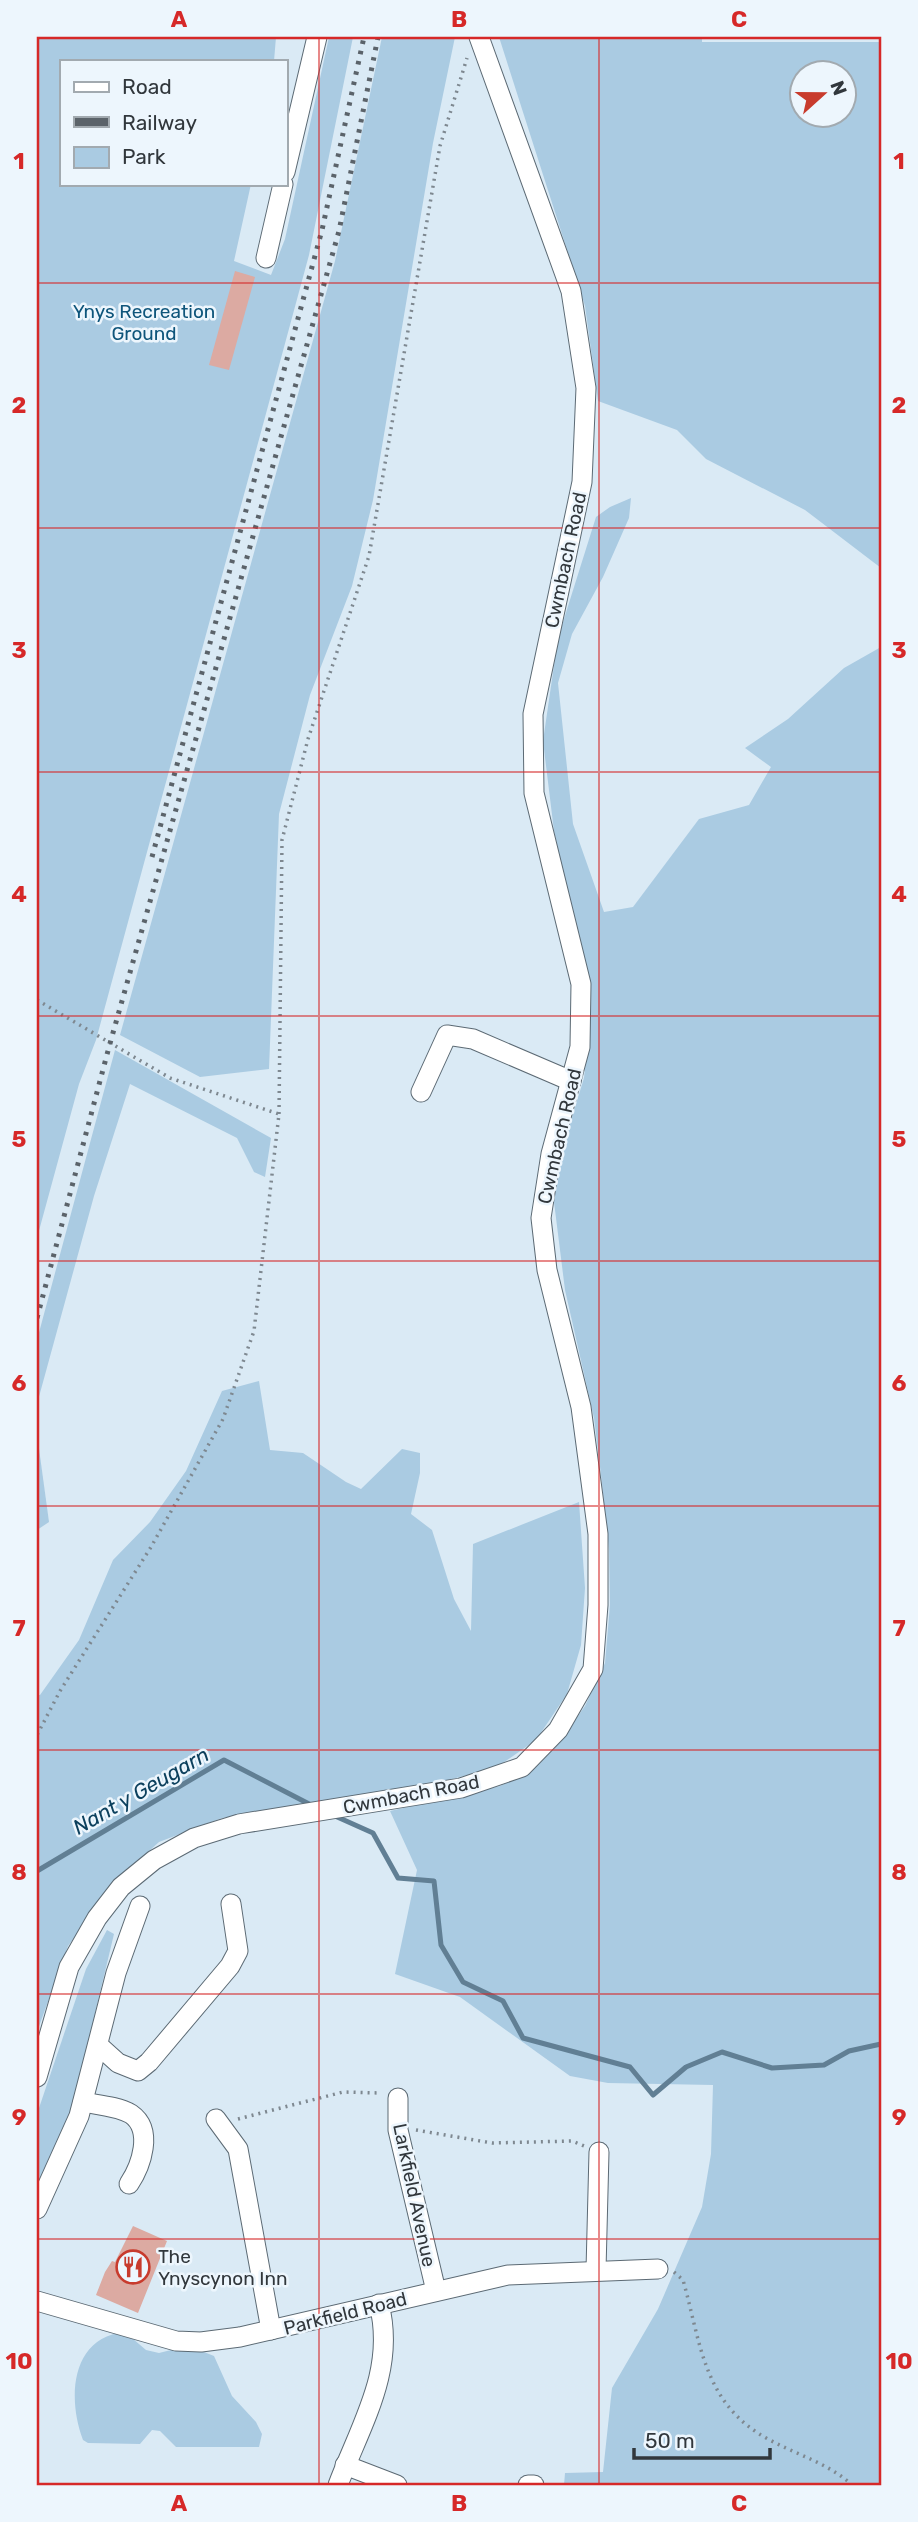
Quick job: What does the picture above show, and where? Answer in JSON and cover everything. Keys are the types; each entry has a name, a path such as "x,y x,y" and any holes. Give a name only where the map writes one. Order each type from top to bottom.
{"street":[{"path":"287,164 317,37"},
{"name":"Cwmbach Road","path":"37,2077 69,1967 97,1918 121,1887 154,1860 194,1838 239,1824 461,1788 522,1767 558,1730 593,1669 598,1605 598,1534 581,1407 547,1270 541,1218 551,1154 580,1047 581,984 534,793 533,714 582,482 586,388 571,291 480,38"},
{"path":"265,258 283,186"},
{"path":"421,1092 447,1035 473,1039 571,1081"},
{"path":"98,2045 118,2063 138,2071 149,2062 230,1966 238,1951 231,1904"},
{"path":"37,2209 53,2178 83,2102 116,1973 141,1906"},
{"name":"Larkfield Avenue","path":"398,2098 398,2127 436,2291"},
{"path":"83,2102 114,2108 132,2115 141,2127 144,2141 139,2169 129,2184"},
{"path":"225,2120 239,2149 271,2330"},
{"path":"596,2270 599,2152"},
{"name":"Parkfield Road","path":"37,2301 176,2341 221,2341 509,2275 658,2269"},
{"path":"338,2485 383,2371 386,2329 379,2304"},
{"path":"345,2465 397,2485"},
{"path":"528,2485 534,2485"}],"path":[{"path":"37,1735 67,1679 151,1547 223,1419 254,1331 279,1114 282,840 308,738 369,556 440,146 468,55 480,38"},
{"path":"37,1000 170,1078 279,1114"},
{"path":"225,2120 343,2092 376,2092 398,2098"},
{"path":"398,2127 492,2143 572,2141 599,2152"},
{"path":"658,2269 672,2271 683,2280 701,2357 717,2393 740,2420 768,2439 816,2460 852,2485"}],"green space":[{"name":"Ynys Recreation Ground","path":"37,37 276,37 274,60 60,60 60,186 251,186 234,261 271,275 285,239 329,37 353,37 309,255 96,1040 79,1084 37,1238"},
{"path":"382,37 455,37 433,143 373,500 352,586 310,695 279,814 269,1069 200,1077 120,1035 335,261"},
{"path":"499,37 702,37 702,42 881,42 881,568 805,510 706,459 677,430 598,401 585,306"},
{"path":"631,498 629,518 603,577 572,634 558,683 573,824 604,912 633,907 699,819 749,805 771,767 745,748 788,719 844,668 881,647 881,2485 564,2485 565,2473 603,2472 612,2388 658,2309 702,2207 711,2154 713,2085 608,2083 570,2076 460,1997 395,1974 417,1870 390,1811 500,1786 532,1771 556,1747 585,1706 605,1663 610,1605 609,1549 601,1475 594,1418 565,1290 554,1202 559,1159 584,1078 588,1042 577,933 554,831 543,741 558,638 596,517 610,507"},
{"path":"115,1050 271,1138 265,1177 254,1172 237,1138 130,1084 94,1196 37,1404 37,1340"},
{"path":"259,1381 270,1450 303,1453 361,1489 402,1449 420,1453 420,1473 411,1514 432,1530 454,1599 471,1631 473,1544 579,1502 585,1588 581,1645 567,1694 536,1740 497,1767 430,1785 222,1818 159,1842 115,1882 68,1946 37,2032 37,1695 40,1695 79,1640 113,1560 150,1522 186,1471 222,1391"},
{"path":"37,1434 49,1522 37,1530"},
{"path":"107,1930 114,1934 72,2110 37,2196 37,2114 86,1969"},
{"path":"125,2332 146,2350 159,2353 179,2348 199,2350 214,2356 232,2396 256,2422 262,2434 259,2447 176,2447 160,2431 152,2430 140,2444 88,2443 83,2440 75,2406 78,2372 93,2345 107,2336"}],"building":[{"path":"235,271 255,277 229,370 209,365"},
{"name":"The Ynyscynon Inn","path":"133,2226 167,2241 138,2313 96,2295 105,2272 112,2261 115,2262"}],"waterway":[{"name":"Nant y Geugarn","path":"37,1871 224,1760 313,1806"},
{"name":"Nant y Geugarn","path":"335,1816 373,1833 398,1878 434,1881 441,1945 463,1982 503,2001 523,2038 630,2067 653,2095 686,2067 722,2052 772,2068 824,2065 849,2051 881,2044"}],"railway":[{"path":"152,857 322,230 364,37"},
{"path":"37,1318 109,1047 339,231 378,37"}],"place":[{"name":"The Ynyscynon Inn","path":"133,2267"}]}
